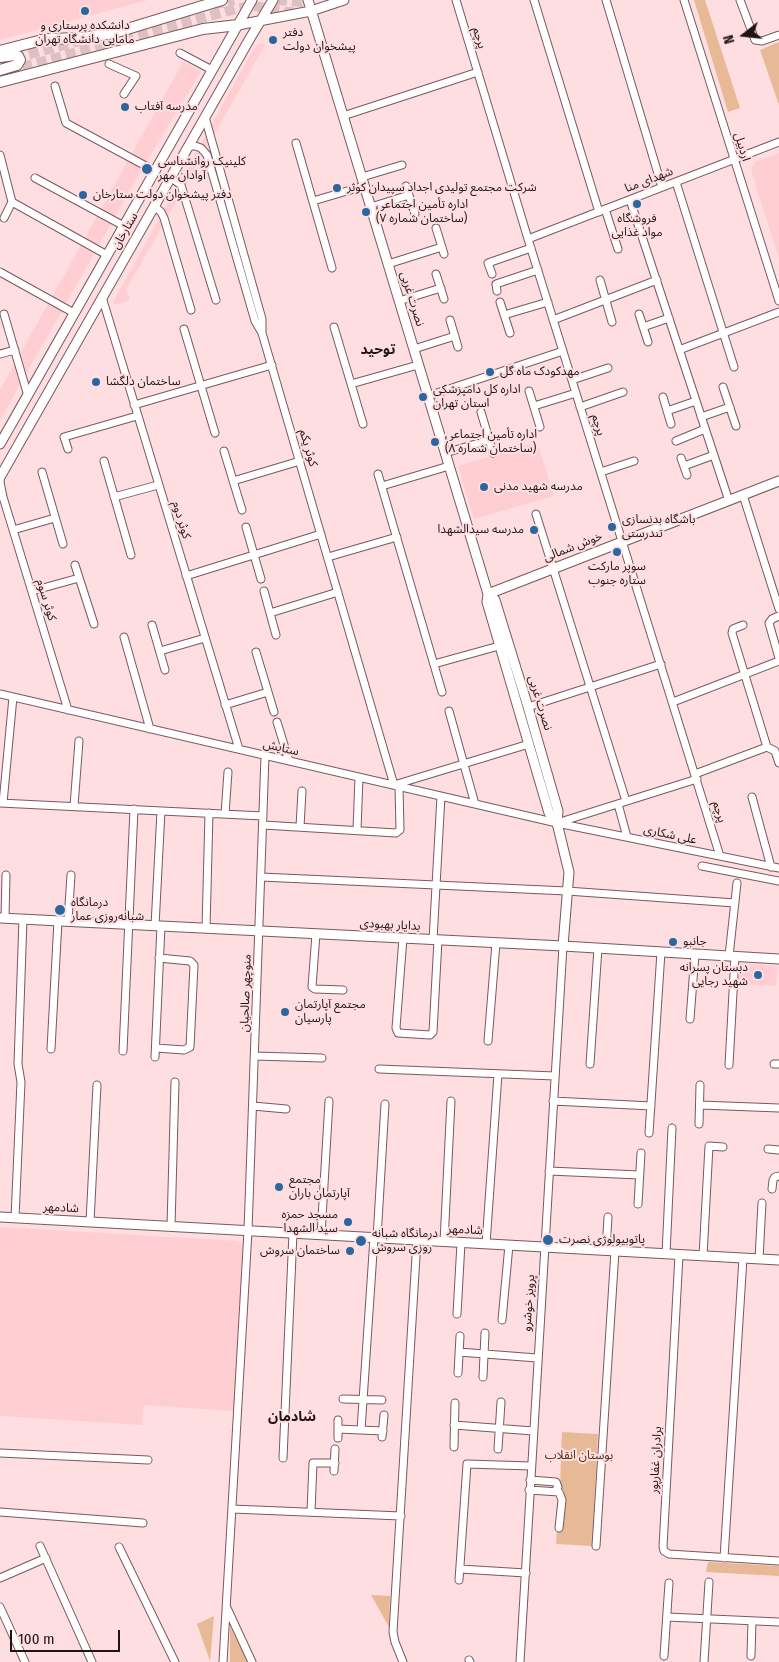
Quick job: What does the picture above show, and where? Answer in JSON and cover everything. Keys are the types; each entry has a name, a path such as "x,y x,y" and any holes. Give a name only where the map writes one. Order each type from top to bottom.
{"highway":[{"path":"0,51 46,39 81,38 114,33 222,0"},
{"path":"0,82 203,28 238,25"},
{"path":"0,57 15,55 20,60 17,65 0,70"}],"main road":[{"name":"ستارخان","path":"0,444 252,0"},
{"name":"ستارخان","path":"2,471 273,0"},
{"name":"نصرت غربی","path":"308,0 488,594 487,602 499,646 549,813 557,823"},
{"path":"238,25 311,11 344,0"},
{"path":"181,126 195,134"},
{"name":"خوش شمالی","path":"488,594 779,481"},
{"name":"نصرت غربی","path":"488,594 495,600 558,811 557,823 568,866 563,946"},
{"name":"بدایار بهبودی","path":"2,918 563,946 779,959"},
{"name":"شادمهر","path":"0,1217 779,1260"}],"street":[{"name":"پرچم","path":"456,0 528,239 720,856"},
{"path":"534,0 602,211 618,249"},
{"path":"606,0 662,187"},
{"name":"اردبیل","path":"684,0 779,301"},
{"path":"740,0 753,38 757,42 779,35"},
{"path":"180,53 212,70"},
{"path":"109,64 136,76 124,94"},
{"path":"343,116 478,72"},
{"path":"56,86 66,123 155,171"},
{"name":"کوثر یکم","path":"205,117 262,319 262,333 396,786 399,832 357,830"},
{"name":"شهدای منا","path":"528,239 779,142"},
{"path":"296,143 332,268"},
{"path":"188,146 202,148 207,156 255,322 262,333"},
{"path":"0,155 12,202 4,218"},
{"path":"313,202 402,165"},
{"path":"170,177 181,185 216,300"},
{"path":"35,178 124,226"},
{"path":"676,182 734,367"},
{"path":"406,186 415,214"},
{"path":"371,207 409,195"},
{"path":"630,200 729,500"},
{"path":"12,202 107,255"},
{"path":"154,206 161,212 164,218 191,310"},
{"path":"388,264 443,251 436,228"},
{"path":"492,274 488,262 531,248"},
{"path":"497,291 496,284 538,270"},
{"path":"0,272 74,314"},
{"path":"436,274 444,299"},
{"path":"600,280 612,322"},
{"path":"553,320 657,280"},
{"path":"399,301 441,288"},
{"name":"کوثر دوم","path":"102,297 239,749"},
{"path":"500,302 510,333"},
{"path":"504,315 548,302"},
{"path":"679,350 779,312"},
{"path":"4,314 28,396"},
{"path":"638,314 648,342"},
{"path":"643,327 669,318"},
{"path":"450,320 458,347"},
{"path":"334,327 362,424"},
{"path":"184,329 216,434"},
{"path":"414,349 455,336"},
{"path":"0,354 15,350"},
{"path":"428,396 563,351"},
{"path":"134,405 272,365"},
{"path":"351,384 418,365"},
{"path":"572,380 608,368"},
{"path":"723,386 736,426"},
{"path":"529,391 540,427"},
{"path":"580,407 623,392"},
{"path":"534,406 576,393"},
{"path":"663,397 671,424"},
{"path":"667,411 696,401"},
{"path":"702,417 730,407"},
{"path":"481,412 493,453"},
{"path":"68,449 64,437 137,416"},
{"path":"676,441 705,429"},
{"path":"445,453 489,440"},
{"path":"224,451 242,510"},
{"path":"684,466 714,455"},
{"path":"681,458 687,475"},
{"path":"104,461 131,554"},
{"path":"233,481 300,461"},
{"path":"601,472 634,461"},
{"path":"382,486 449,466"},
{"name":"کوثر سوم","path":"2,471 1,496 68,710"},
{"path":"42,472 63,544"},
{"path":"378,474 442,692"},
{"path":"114,497 158,485"},
{"path":"743,495 779,609"},
{"path":"536,514 626,801"},
{"path":"13,530 55,518"},
{"path":"246,527 261,579"},
{"path":"186,576 321,534"},
{"path":"328,557 396,537"},
{"path":"75,565 94,624"},
{"path":"32,591 79,578"},
{"path":"264,591 276,635"},
{"path":"270,613 338,592"},
{"path":"673,702 745,675 779,659 769,627 769,621 779,616"},
{"path":"152,625 165,670"},
{"path":"743,625 734,629 732,633 768,747 775,751 779,763"},
{"path":"124,637 150,728"},
{"path":"160,651 205,638"},
{"path":"434,664 499,646"},
{"path":"256,652 274,712"},
{"path":"528,707 661,664"},
{"path":"225,705 268,692"},
{"name":"ستایش","path":"0,694 557,823"},
{"path":"13,697 2,803 263,816"},
{"path":"449,711 475,804"},
{"path":"277,722 289,761"},
{"path":"74,806 79,741"},
{"path":"396,786 529,744"},
{"path":"557,823 696,777 768,747"},
{"name":"منوچهر صالحیان","path":"223,1662 248,1231 266,756"},
{"path":"225,814 228,772"},
{"path":"263,825 357,830 359,777"},
{"path":"300,827 302,791"},
{"path":"403,938 397,1031 398,1033 430,1034 433,1032 436,885 441,796"},
{"path":"752,797 771,867"},
{"path":"618,804 627,837"},
{"path":"123,1051 134,809"},
{"path":"155,1057 159,958 161,811"},
{"path":"206,928 209,813"},
{"name":"علی شکاری","path":"557,823 779,868"},
{"path":"702,866 779,881"},
{"path":"68,921 71,875"},
{"path":"2,918 6,876"},
{"path":"261,878 567,891 735,903"},
{"path":"729,1065 732,956 737,883"},
{"path":"15,1218 21,1082 18,1064 23,919"},
{"path":"51,1049 58,921"},
{"path":"316,934 312,987 315,989 343,990"},
{"path":"488,1041 496,943"},
{"name":"پرویز خوشرو","path":"520,1662 563,946"},
{"path":"590,1064 598,948"},
{"path":"649,1133 661,952"},
{"path":"690,1019 695,954"},
{"path":"156,1048 184,1050 190,1047 194,983 193,963 159,958"},
{"path":"255,1056 322,1058"},
{"path":"379,1069 555,1076"},
{"path":"486,1244 498,1074"},
{"path":"171,1226 175,1082"},
{"path":"90,1222 97,1085"},
{"path":"699,1124 700,1085"},
{"path":"321,1235 329,1101"},
{"path":"553,1101 651,1106"},
{"path":"444,1242 451,1102"},
{"path":"362,1430 385,1104"},
{"path":"700,1105 779,1108"},
{"path":"253,1106 286,1109"},
{"path":"666,1254 672,1128"},
{"path":"703,1256 710,1146 722,1147"},
{"path":"768,1150 779,1150"},
{"path":"638,1204 641,1153"},
{"path":"549,1171 639,1175"},
{"path":"772,1189 773,1180 779,1176"},
{"path":"759,1259 762,1203"},
{"path":"596,1546 610,1251 608,1217"},
{"path":"283,1458 294,1233"},
{"path":"403,1662 394,1642 393,1632 418,1240"},
{"path":"457,1314 461,1243"},
{"path":"502,1320 509,1245"},
{"name":"برادران غفارپور","path":"679,1255 662,1547 668,1554 779,1561"},
{"path":"724,1558 743,1258"},
{"path":"483,1377 485,1333"},
{"path":"458,1373 460,1336"},
{"path":"459,1352 537,1358"},
{"path":"343,1399 382,1400"},
{"path":"454,1447 455,1402"},
{"path":"498,1449 501,1402"},
{"path":"338,1429 362,1430 383,1434 384,1415"},
{"path":"338,1420 338,1438"},
{"path":"454,1425 533,1431"},
{"path":"311,1512 312,1463 334,1467 335,1449"},
{"path":"0,1453 148,1460"},
{"path":"459,1580 467,1464 531,1466"},
{"path":"530,1480 556,1482 557,1492 562,1500 559,1528"},
{"path":"529,1490 557,1492"},
{"path":"232,1509 400,1516"},
{"path":"0,1512 144,1523"},
{"path":"40,1546 92,1662"},
{"path":"118,1547 175,1662"},
{"path":"0,1578 46,1558"},
{"path":"460,1569 526,1573"},
{"path":"704,1662 709,1582"},
{"path":"664,1656 669,1583"},
{"path":"226,1606 252,1662"},
{"path":"0,1607 25,1662"},
{"path":"667,1617 779,1622"},
{"path":"751,1656 752,1621"}],"shaded area":[{"path":"0,0 148,0 0,40"},
{"path":"260,43 265,45 126,290 130,300 115,305 113,302 253,50"},
{"path":"183,62 201,71 142,169 0,420 0,390"},
{"path":"779,153 779,259 751,170 755,162"},
{"path":"537,442 554,496 474,519 458,466"},
{"name":"دبستان پسرانه شهید رجایی","path":"739,963 778,966 776,986 738,984"},
{"path":"0,1227 238,1241 243,1245 234,1411 144,1405 142,1425 0,1416"}],"green space":[{"path":"694,0 705,0 740,108 728,112"},
{"path":"779,42 779,105 760,50"},
{"name":"بوستان انقلاب","path":"562,1432 598,1434 592,1546 556,1544 557,1530 561,1529 564,1493 560,1487"},
{"path":"708,1562 779,1566 779,1576 706,1572"},
{"path":"371,1595 390,1596 389,1627"},
{"path":"214,1616 210,1661 197,1624"},
{"path":"230,1626 248,1662 230,1662"}],"tunnel":[{"path":"213,5 234,0"},
{"path":"277,0 301,2 309,0"},
{"path":"8,71 235,9 254,6 286,12 297,12"},
{"path":"0,62 83,40"}],"place":[{"name":"دانشکده پرستاری و مامایی دانشگاه تهران","path":"85,11"},
{"name":"دفتر پیشخوان دولت","path":"273,40"},
{"name":"مدرسه آفتاب","path":"125,107"},
{"name":"کلینیک روانشناسی آوادان مهر","path":"147,169"},
{"name":"شرکت مجتمع تولیدی اجداد سپیدان کوثر","path":"337,188"},
{"name":"دفتر پیشخوان دولت ستارخان","path":"83,195"},
{"name":"فروشگاه مواد غذایی","path":"637,204"},
{"name":"اداره تأمین اجتماعی (ساختمان شماره ۷)","path":"366,212"},
{"name":"مهدکودک ماه گل","path":"490,372"},
{"name":"ساختمان دلگشا","path":"96,382"},
{"name":"اداره کل دامپزشکی استان تهران","path":"423,397"},
{"name":"اداره تأمین اجتماعی (ساختمان شماره ۸)","path":"435,442"},
{"name":"مدرسه شهید مدنی","path":"484,487"},
{"name":"باشگاه بدنسازی تندرستی","path":"612,527"},
{"name":"مدرسه سیدالشهدا","path":"534,530"},
{"name":"سوپر مارکت ستاره جنوب","path":"617,552"},
{"name":"درمانگاه شبانه‌روزی عمار","path":"60,910"},
{"name":"جانبو","path":"673,942"},
{"name":"دبستان پسرانه شهید رجایی","path":"758,975"},
{"name":"مجتمع آپارتمان پارسیان","path":"285,1012"},
{"name":"مجتمع آپارتمان باران","path":"279,1187"},
{"name":"مسجد حمزه سید الشهدا","path":"348,1222"},
{"name":"پاتوبیولوژی نصرت","path":"548,1240"},
{"name":"درمانگاه شبانه روزی سروش","path":"361,1241"},
{"name":"ساختمان سروش","path":"350,1251"}],"district":[{"name":"توحید","path":"378,350"},
{"name":"شادمان","path":"292,1417"}]}
